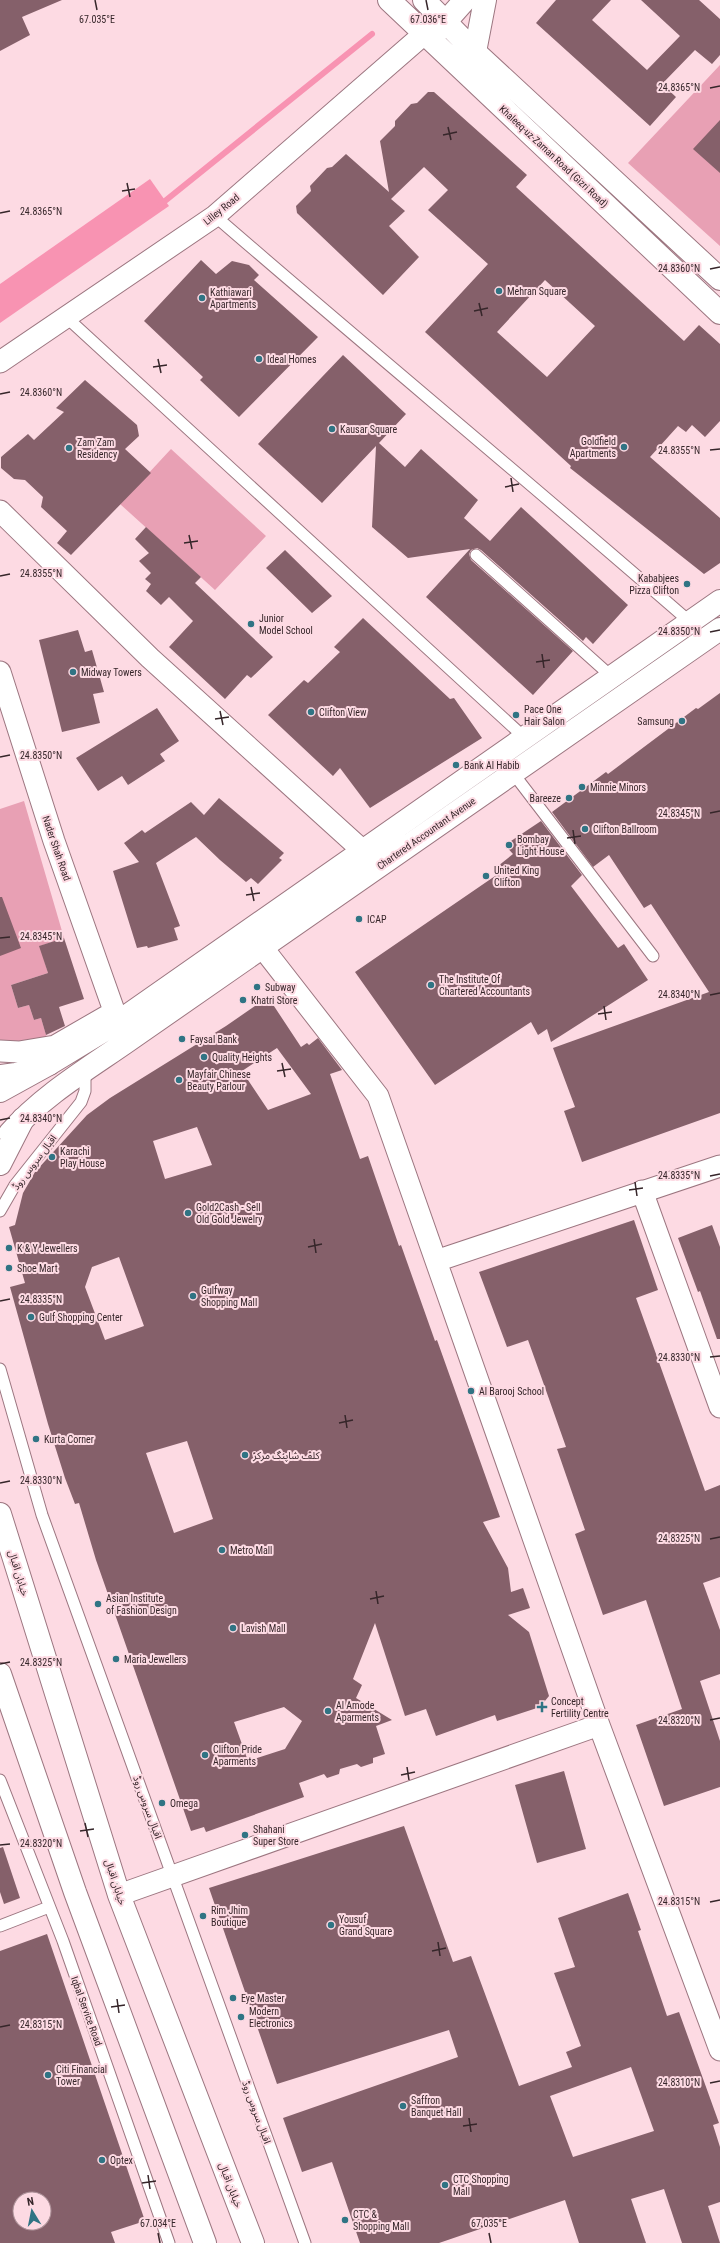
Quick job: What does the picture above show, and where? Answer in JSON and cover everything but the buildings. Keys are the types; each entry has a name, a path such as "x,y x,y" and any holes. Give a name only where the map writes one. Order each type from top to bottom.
{"main road":[{"name":"Khaleeq-uz-Zaman Road (Gizri Road)","path":"388,0 720,313"},
{"path":"405,16 421,0"},
{"path":"424,0 475,52 720,279"},
{"path":"427,36 446,23 466,0"},
{"path":"475,52 485,0"},
{"path":"0,1091 121,1024 362,850 720,601"},
{"name":"Chartered Accountant Avenue","path":"121,1024 262,947 720,629"},
{"path":"0,1144 22,1119 85,1071 121,1024"},
{"path":"0,1076 16,1074 49,1064"},
{"path":"0,1129 22,1119"},
{"path":"0,1164 22,1119"},
{"name":"خیابان اقبال","path":"0,1514 119,1895 253,2243"},
{"path":"0,1674 75,1892 205,2243"}],"street":[{"name":"Lilley Road","path":"0,362 65,316 215,216 427,36"},
{"path":"0,511 150,658 362,850"},
{"name":"Nader Shah Road","path":"0,672 54,841 121,1024"},
{"path":"262,947 378,1096 598,1725 718,2039"},
{"path":"0,1051 19,1052 55,1046 121,1024"},
{"path":"436,1261 720,1166"},
{"path":"642,1191 720,1408"},
{"path":"119,1895 598,1725"}],"lane":[{"path":"215,216 373,353 528,481 690,622"},
{"path":"65,316 525,738"},
{"path":"476,555 612,677"},
{"path":"513,773 653,956"},
{"name":"اقبال سروس روڈ","path":"0,1211 15,1185 81,1102 86,1091 85,1071"},
{"name":"اقبال سروس روڈ","path":"0,1369 42,1515 305,2243"},
{"name":"Iqbal Service Road","path":"0,1780 68,1956 169,2243"},
{"path":"0,1926 49,1908"}],"shaded area":[{"path":"720,65 720,246 628,163"},
{"path":"150,179 169,206 0,323 0,284"},
{"path":"171,449 266,536 215,590 120,504"},
{"path":"24,801 64,938 40,946 48,973 11,985 18,1008 29,1005 34,1020 41,1018 47,1038 28,1043 0,1043 0,809"}],"waterway":[{"path":"160,205 372,34"}],"place":[{"name":"Mehran Square","path":"499,291"},
{"name":"Kathiawari Apartments","path":"202,298"},
{"name":"Ideal Homes","path":"259,359"},
{"name":"Kausar Square","path":"332,429"},
{"name":"Goldfield Apartments","path":"624,447"},
{"name":"Zam Zam Residency","path":"69,448"},
{"name":"Kababjees Pizza Clifton","path":"687,584"},
{"name":"Junior Model School","path":"251,624"},
{"name":"Midway Towers","path":"73,672"},
{"name":"Clifton View","path":"311,712"},
{"name":"Pace One Hair Salon","path":"516,715"},
{"name":"Samsung","path":"682,721"},
{"name":"Bank Al Habib","path":"456,765"},
{"name":"Minnie Minors","path":"582,787"},
{"name":"Bareeze","path":"569,798"},
{"name":"Clifton Ballroom","path":"585,829"},
{"name":"Bombay Light House","path":"509,845"},
{"name":"United King Clifton","path":"486,876"},
{"name":"ICAP","path":"359,919"},
{"name":"The Institute Of Chartered Accountants","path":"431,985"},
{"name":"Subway","path":"257,987"},
{"name":"Khatri Store","path":"243,1000"},
{"name":"Faysal Bank","path":"182,1039"},
{"name":"Quality Heights","path":"204,1057"},
{"name":"Mayfair Chinese Beauty Parlour","path":"179,1080"},
{"name":"Karachi Play House","path":"52,1157"},
{"name":"Gold2Cash - Sell Old Gold Jewelry","path":"188,1213"},
{"name":"K & Y Jewellers","path":"9,1248"},
{"name":"Shoe Mart","path":"9,1268"},
{"name":"Gulfway Shopping Mall","path":"193,1296"},
{"name":"Gulf Shopping Center","path":"31,1317"},
{"name":"Al Barooj School","path":"471,1391"},
{"name":"Kurta Corner","path":"36,1439"},
{"name":"کلف شاپنگ مرکز","path":"245,1455"},
{"name":"Metro Mall","path":"222,1550"},
{"name":"Asian Institute of Fashion Design","path":"98,1604"},
{"name":"Lavish Mall","path":"233,1628"},
{"name":"Maria Jewellers","path":"116,1659"},
{"name":"Concept Fertility Centre","path":"542,1707"},
{"name":"Al Amode Aparments","path":"328,1711"},
{"name":"Clifton Pride Aparments","path":"205,1755"},
{"name":"Omega","path":"162,1803"},
{"name":"Shahani Super Store","path":"245,1835"},
{"name":"Rim Jhim Boutique","path":"203,1916"},
{"name":"Yousuf Grand Square","path":"331,1925"},
{"name":"Eye Master","path":"233,1998"},
{"name":"Modern Electronics","path":"241,2017"},
{"name":"Citi Financial Tower","path":"48,2075"},
{"name":"Saffron Banquet Hall","path":"403,2106"},
{"name":"Optex","path":"102,2160"},
{"name":"CTC Shopping Mall","path":"445,2185"},
{"name":"CTC & Shopping Mall","path":"345,2220"}]}
